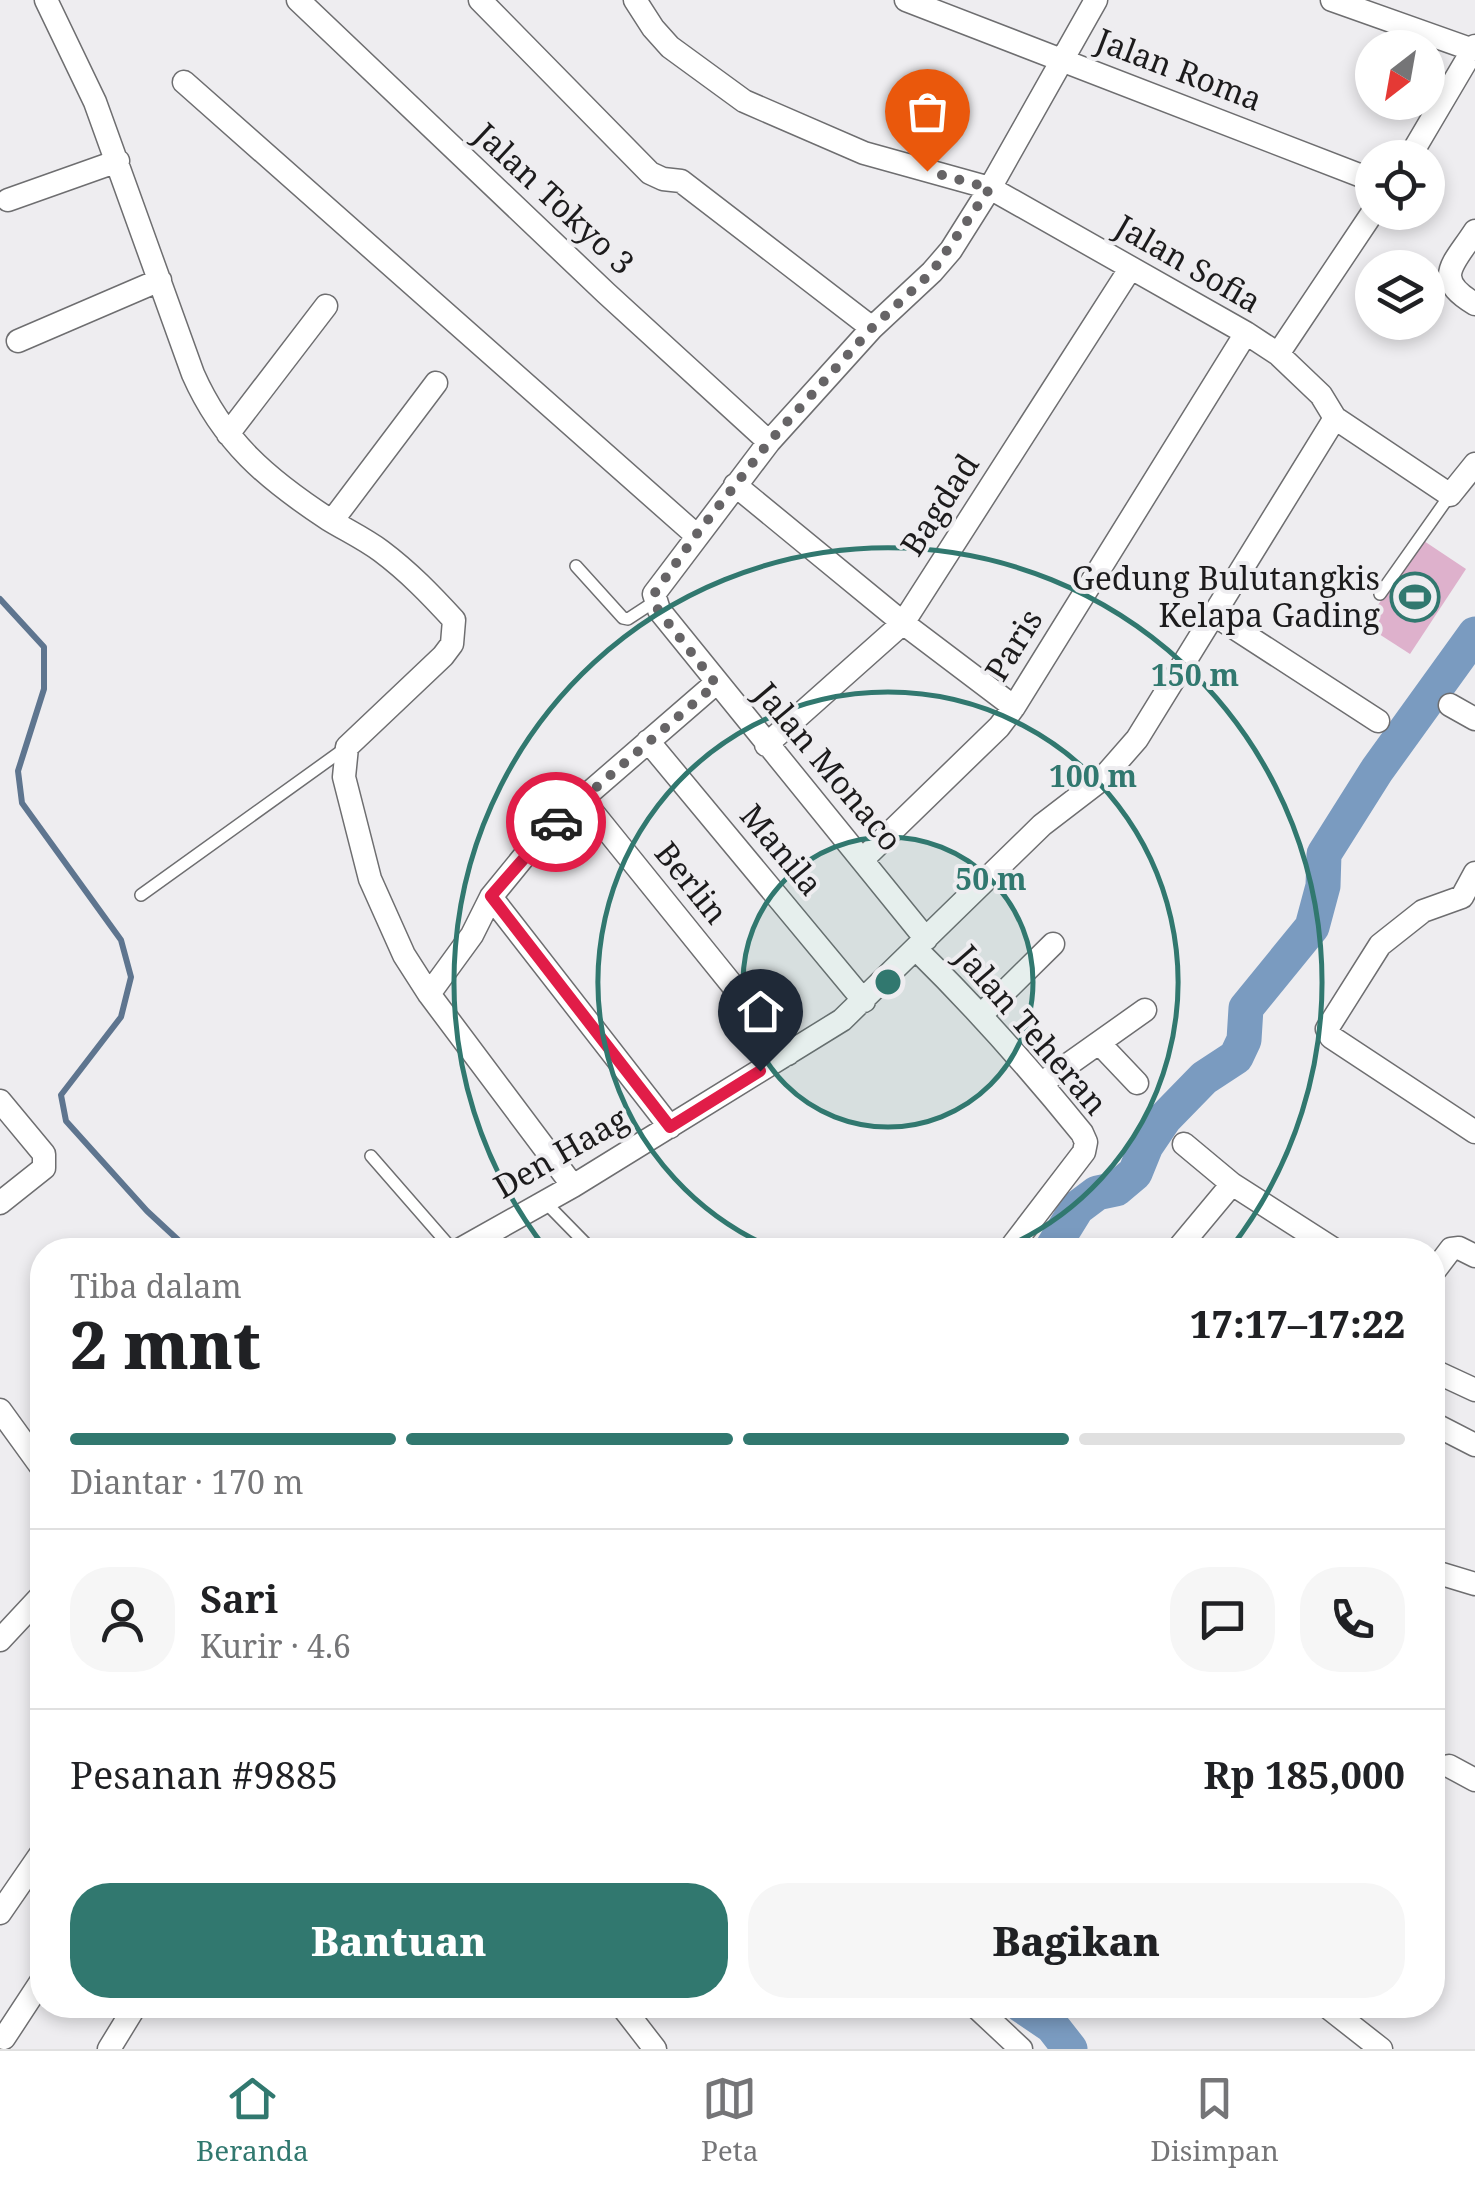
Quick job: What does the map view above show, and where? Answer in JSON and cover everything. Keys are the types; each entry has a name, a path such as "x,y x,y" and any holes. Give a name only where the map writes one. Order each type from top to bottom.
{"street":[{"path":"46,0 96,102 192,374 210,412 264,472 391,559 431,592 454,620 452,644 444,656 347,747 344,777 370,879 404,955 573,1186"},
{"name":"Jalan Tokyo 3","path":"298,0 606,294 769,442"},
{"path":"480,0 650,174 663,180 682,181 872,328"},
{"name":"Jalan Sofia","path":"636,0 670,47 744,101 864,153 990,188 1246,333 1278,354 1321,395 1335,418 1450,495"},
{"name":"Jalan Roma","path":"906,0 1355,173"},
{"path":"654,602 658,585 769,442 872,328 932,272 990,188 1096,0"},
{"path":"1332,0 1474,48 1420,140"},
{"path":"184,82 696,535"},
{"path":"8,200 118,161"},
{"path":"1278,354 1361,230"},
{"path":"1475,231 1449,275 1455,292 1475,304"},
{"name":"Bagdad","path":"766,745 903,623 1130,268"},
{"path":"18,341 160,280"},
{"path":"228,434 326,306"},
{"name":"Paris","path":"863,860 982,744 1014,707 1246,333"},
{"path":"332,521 436,383"},
{"name":"Den Haag","path":"478,1238 573,1186 820,1036 864,1001 1042,826 1102,780 1137,739 1335,418"},
{"path":"1450,495 1475,464"},
{"path":"735,486 903,623 1014,707"},
{"name":"Jalan Monaco","path":"654,602 716,684 863,860 921,945"},
{"path":"1213,614 1378,721"},
{"path":"429,994 472,935 491,896 544,832 716,684"},
{"path":"1450,705 1475,719"},
{"name":"Manila","path":"648,741 864,1001"},
{"name":"Berlin","path":"582,799 788,1054"},
{"path":"1475,873 1462,898 1423,911 1380,945 1327,1030 1331,1037 1475,1132"},
{"path":"491,896 670,1127"},
{"path":"982,1014 1054,944"},
{"name":"Jalan Teheran","path":"921,945 1042,1083 1086,1142 1084,1152 1018,1238"},
{"path":"1042,1083 1145,1010"},
{"path":"1099,1043 1138,1082"},
{"path":"0,1101 44,1154 46,1162 44,1168 0,1202"},
{"path":"1184,1144 1232,1184 1316,1238"},
{"path":"1187,1238 1232,1184"},
{"path":"1445,1257 1451,1249 1459,1248 1475,1256"},
{"path":"1445,1376 1475,1390"},
{"path":"0,1410 30,1451"},
{"path":"1445,1430 1475,1445"},
{"path":"1445,1575 1475,1584"},
{"path":"0,1640 30,1607"},
{"path":"1449,1766 1475,1780"},
{"path":"0,1913 30,1869"},
{"path":"9,2041 30,2002"},
{"path":"109,2049 128,2018"},
{"path":"631,2018 654,2049"},
{"path":"988,2018 1021,2049"},
{"path":"1342,2018 1381,2049"}],"lane":[{"path":"1380,594 1450,495"},
{"path":"576,566 623,618 654,602"},
{"path":"140,896 347,747"},
{"path":"371,1156 445,1238"},
{"path":"544,1201 580,1238"}],"shaded area":[{"name":"Gedung Bulutangkis Kelapa Gading","path":"1421,539 1466,569 1410,654 1365,625"}],"waterway":[{"path":"0,599 44,647 44,689 18,771 22,803 121,940 131,977 121,1017 61,1095 66,1121 176,1238"},
{"path":"1058,1238 1077,1208 1097,1193 1116,1189 1135,1173 1146,1146 1165,1118 1204,1078 1236,1057 1244,1040 1246,1008 1312,927 1323,886 1324,854 1377,770 1475,634"},
{"path":"1040,2018 1070,2049"}],"way so far":[{"path":"556,822 716,684 658,610 654,594 769,442 872,328 951,250 990,188 927,171"}],"place":[{"name":"Gedung Bulutangkis Kelapa Gading","path":"1415,597"}],"route":[{"path":"556,822 491,896 670,1127 760,1071"}]}
